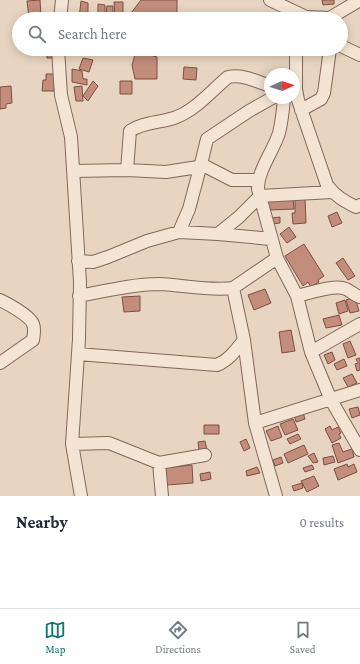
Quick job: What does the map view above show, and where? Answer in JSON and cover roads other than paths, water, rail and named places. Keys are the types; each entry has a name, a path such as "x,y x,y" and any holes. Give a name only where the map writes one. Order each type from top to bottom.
{"street":[{"path":"61,12 62,0"},
{"path":"271,0 292,12"},
{"path":"340,12 360,0"},
{"path":"348,49 360,55"},
{"path":"57,56 61,95 71,137 80,296 72,444 81,496"},
{"path":"296,56 296,68"},
{"path":"301,110 321,99 324,93 329,56"},
{"path":"127,170 130,131 137,126 174,118 188,112 228,77 234,75 264,84"},
{"path":"179,232 189,209 207,139 264,103"},
{"path":"284,104 283,114 278,133 258,180 260,196 277,258 297,296 311,352 331,400 354,430 360,450"},
{"path":"299,104 327,185 332,192 347,203 359,207"},
{"path":"73,171 127,170 166,172 193,168 201,164"},
{"path":"201,164 232,180 258,180"},
{"path":"218,234 239,217 260,196 332,192"},
{"path":"78,261 93,262 108,258 147,241 179,232 271,239"},
{"path":"80,296 159,284 193,288 233,288 277,258"},
{"path":"297,296 336,287 346,289 355,296 360,297"},
{"path":"233,288 244,340 255,423 276,496"},
{"path":"0,300 12,306 32,322 34,330 33,340 0,363"},
{"path":"311,352 360,324"},
{"path":"78,354 217,364 225,361 236,351 244,340"},
{"path":"255,423 360,390"},
{"path":"72,444 109,443 159,463 205,455"},
{"path":"159,463 162,496"}]}
